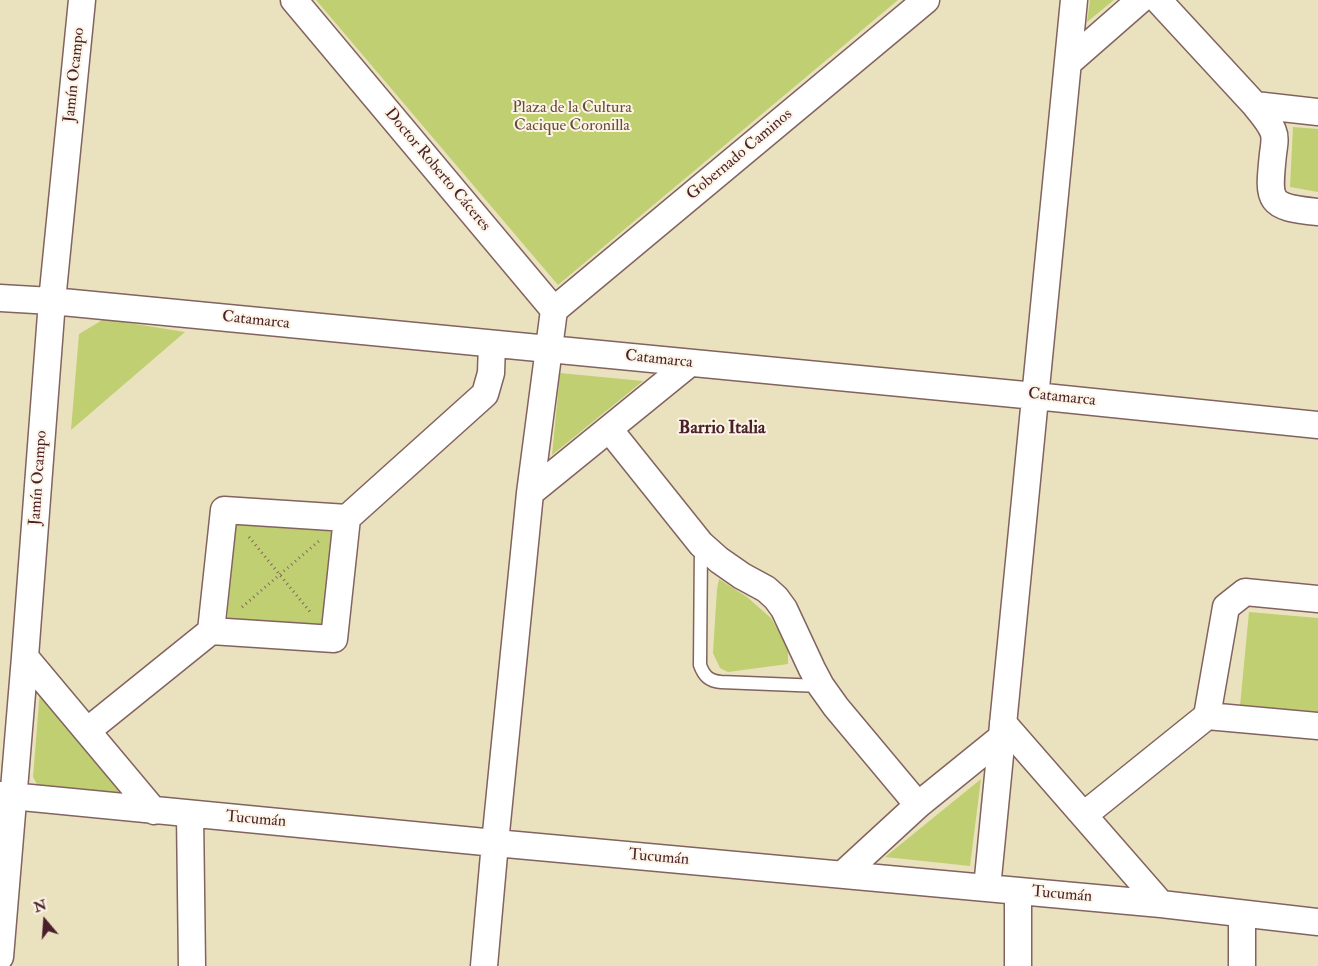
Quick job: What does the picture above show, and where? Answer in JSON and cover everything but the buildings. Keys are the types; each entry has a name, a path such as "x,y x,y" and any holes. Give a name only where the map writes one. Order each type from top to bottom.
{"street":[{"name":"Jamín Ocampo","path":"0,957 6,795 25,657 52,301 82,0"},
{"name":"Doctor Roberto Cáceres","path":"294,0 554,310"},
{"name":"Gobernado Caminos","path":"554,310 926,0"},
{"path":"987,888 1074,0"},
{"path":"1068,63 1140,0"},
{"path":"1158,0 1269,122 1275,140 1270,185 1271,193 1275,199 1285,208 1318,212"},
{"path":"1255,105 1318,112"},
{"name":"Catamarca","path":"0,298 52,301 1318,425"},
{"path":"484,966 530,494 554,310"},
{"path":"87,731 211,631 334,639 347,518 485,394 491,373 492,344"},
{"path":"530,494 690,363"},
{"path":"610,429 701,544 718,560 766,589 776,598 784,608 812,669 836,707 918,805"},
{"path":"211,631 224,510 347,518"},
{"path":"1084,815 1207,716 1226,607 1246,592 1318,599"},
{"path":"25,657 154,811"},
{"path":"1207,716 1318,726"},
{"path":"843,874 1002,730"},
{"path":"1002,730 1084,815 1161,904"},
{"name":"Tucumán","path":"6,795 495,844 1161,904 1318,922"},
{"path":"190,814 192,966"},
{"path":"1018,891 1018,966"},
{"path":"1242,914 1242,966"}],"lane":[{"path":"701,544 700,665 702,672 707,678 721,682 822,686"}],"path":[{"path":"246,534 313,615"},
{"path":"240,609 320,540"}],"green space":[{"name":"Plaza de la Cultura Cacique Coronilla","path":"316,0 898,0 558,285"},
{"path":"1090,0 1114,0 1087,22"},
{"path":"1293,127 1318,129 1318,192 1290,187"},
{"path":"104,319 185,332 71,430 79,334"},
{"path":"560,373 643,381 552,455"},
{"path":"235,520 333,528 325,629 227,621"},
{"path":"719,579 747,597 771,618 788,648 788,664 728,672 720,668 713,653"},
{"path":"1249,612 1318,618 1318,712 1240,706"},
{"path":"40,690 130,800 40,790 33,777"},
{"path":"981,779 970,866 885,857"}],"district":[{"name":"Barrio Italia","path":"722,429"}]}
